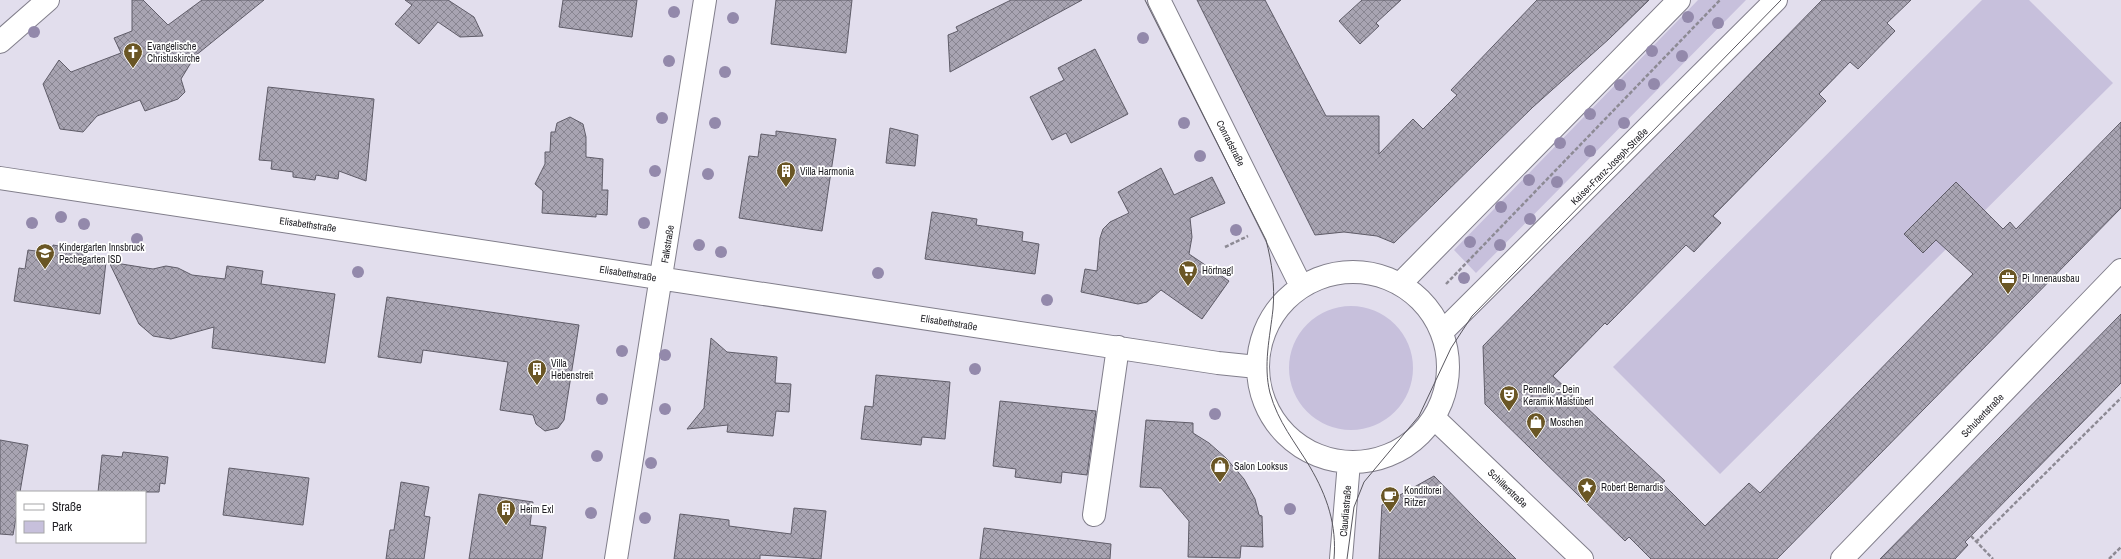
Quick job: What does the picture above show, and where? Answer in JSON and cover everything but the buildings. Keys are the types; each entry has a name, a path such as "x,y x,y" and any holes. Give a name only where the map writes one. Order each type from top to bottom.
{"street":[{"path":"0,42 48,0"},
{"name":"Falkstraße","path":"616,559 662,278 705,0"},
{"name":"Conradstraße","path":"1159,0 1301,286"},
{"path":"1400,284 1678,0"},
{"name":"Kaiser-Franz-Joseph-Straße","path":"1442,332 1776,0"},
{"name":"Elisabethstraße","path":"0,178 1238,366 1257,367"},
{"name":"Schubertstraße","path":"1842,559 2121,270"},
{"path":"1350,271 1376,274 1400,284 1425,305 1442,332 1447,357 1448,378 1443,399 1434,418 1421,434 1405,447 1374,460 1349,462 1319,456 1302,448 1283,433 1269,414 1260,391 1257,367 1260,343 1268,324 1282,302 1301,286 1324,276 1350,271"},
{"path":"1094,515 1118,347"},
{"name":"Schillerstraße","path":"1434,418 1582,559"},
{"name":"Claudiastraße","path":"1341,559 1349,462"}],"path":[{"path":"1446,284 1720,0"},
{"path":"1225,247 1252,234"},
{"path":"1423,261 1469,306"},
{"path":"1976,542 2121,398"},
{"path":"1971,536 1993,559"},
{"path":"2109,559 2121,548"}],"green space":[{"path":"1698,0 1746,0 1476,273 1454,250"},
{"path":"1982,0 2029,0 2113,83 1720,474 1613,367"},
{"path":"1351,306 1363,307 1375,311 1386,316 1395,324 1403,333 1408,344 1412,356 1412,380 1408,392 1403,403 1395,412 1386,420 1375,425 1363,429 1351,430 1339,429 1327,425 1316,420 1307,412 1299,403 1294,392 1290,380 1289,368 1290,356 1294,344 1299,333 1307,324 1316,316 1327,311 1339,307"}],"tram line":[{"path":"1145,0 1266,240 1270,257 1274,291 1267,362 1270,393 1282,423 1310,467 1326,500 1330,511 1334,534 1334,559"},
{"path":"1347,559 1354,507 1364,482 1419,416 1451,348 1472,316 1781,0"}],"place":[{"name":"Evangelische Christuskirche","path":"133,69"},
{"name":"Villa Harmonia","path":"786,188"},
{"name":"Kindergarten Innsbruck Pechegarten ISD","path":"45,270"},
{"name":"Hörtnagl","path":"1188,287"},
{"name":"Pi Innenausbau","path":"2008,295"},
{"name":"Villa Hebenstreit","path":"537,386"},
{"name":"Pennello - Dein Keramik Malstüberl","path":"1509,412"},
{"name":"Moschen","path":"1536,439"},
{"name":"Salon Looksus","path":"1220,483"},
{"name":"Robert Bernardis","path":"1587,504"},
{"name":"Konditorei Ritzer","path":"1390,513"},
{"name":"Heim Exl","path":"506,526"}]}
